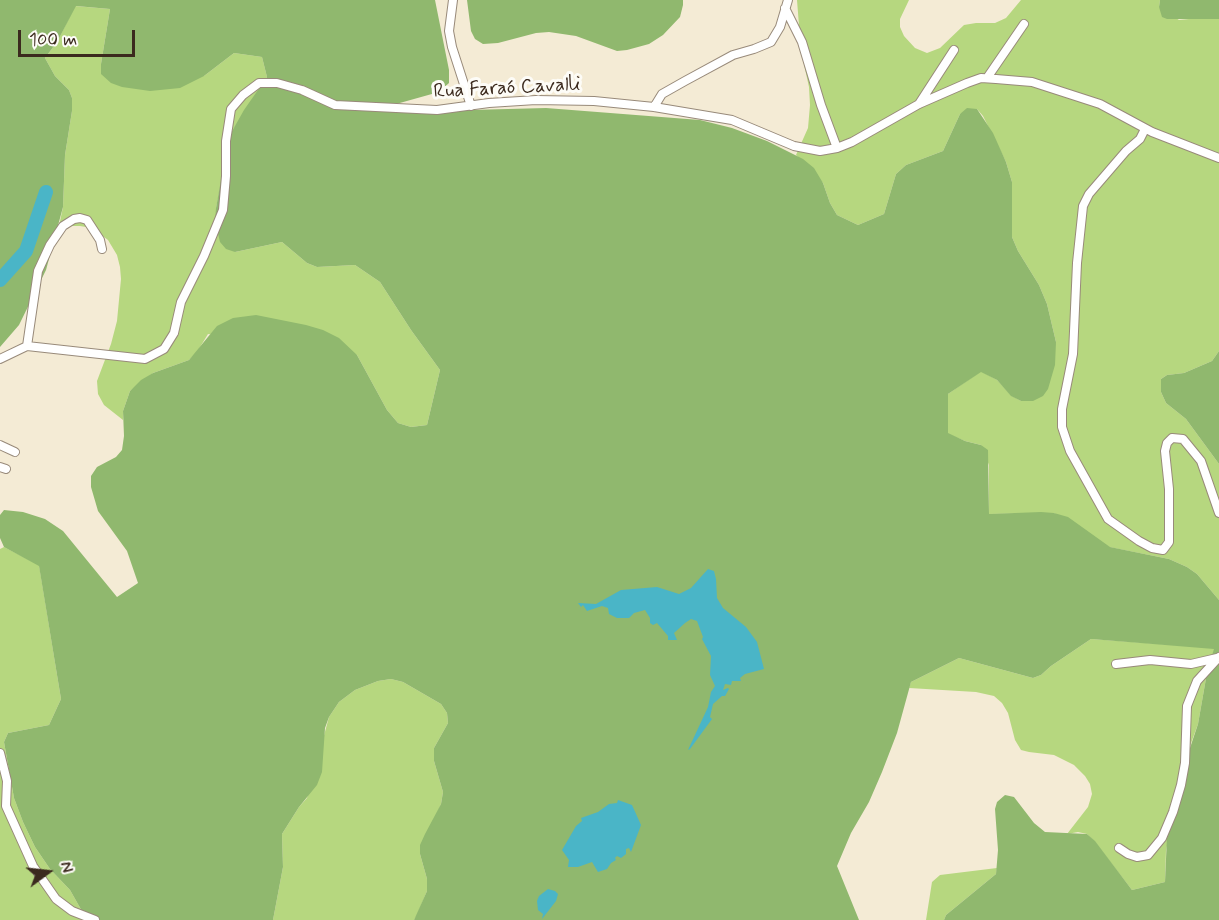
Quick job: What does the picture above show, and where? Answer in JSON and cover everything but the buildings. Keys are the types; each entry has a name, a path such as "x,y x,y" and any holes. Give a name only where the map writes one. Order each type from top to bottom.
{"street":[{"path":"453,0 449,31 471,106"},
{"path":"654,107 662,94 685,81 733,55 771,42 780,27 787,4"},
{"path":"787,4 837,148"},
{"path":"987,78 1024,24"},
{"path":"919,104 954,50"},
{"name":"Rua Faraó Cavalli","path":"27,346 145,358 164,349 174,333 181,302 204,256 223,210 226,141 231,109 243,95 259,83 277,83 302,90 335,105 437,110 536,100 594,101 654,107 732,120 794,146 819,151 837,148 852,142 919,104 967,83 987,78 1032,82 1100,104 1145,129 1219,158"},
{"path":"1145,129 1140,139 1126,151 1089,194 1083,206 1077,262 1073,354 1062,409 1062,427 1070,451 1108,519 1139,542 1163,550 1169,542 1169,489 1165,450 1167,443 1173,438 1184,439 1201,460 1219,513"},
{"path":"0,359 27,346 38,271 50,245 63,226 74,219 87,220 100,240 102,249"},
{"path":"0,445 15,452"},
{"path":"1116,664 1150,660 1191,664 1219,657"},
{"path":"1119,848 1137,857 1148,855 1162,838 1181,785 1185,763 1187,706 1197,681 1219,657"},
{"path":"0,753 7,782 6,806 33,866 56,899 72,911 95,920"}],"green space":[{"path":"0,0 435,0 449,70 449,83 439,92 389,106 470,110 546,108 700,120 732,128 767,141 803,159 814,168 837,215 858,225 884,214 896,174 906,165 943,151 960,114 967,108 977,109 993,133 1006,162 1012,182 1012,237 1047,304 1056,342 1055,365 1048,389 1043,396 1033,401 1021,401 1011,396 997,380 981,372 948,394 948,433 981,445 988,450 989,514 1041,512 1068,517 1110,547 1169,559 1187,567 1197,574 1219,600 1219,920 944,920 946,915 996,874 998,850 995,809 997,802 1005,795 1014,797 1034,823 1045,832 1087,834 1095,841 1132,890 1165,882 1167,836 1184,766 1198,724 1208,667 1214,649 1091,639 1041,675 1033,678 959,658 911,682 897,733 882,772 837,866 859,920 414,920 427,891 427,879 420,854 420,845 441,804 443,792 434,761 434,748 448,723 447,713 441,704 403,682 391,679 378,681 355,690 339,702 329,717 325,728 322,772 317,785 299,807 282,834 283,867 273,920 87,920 70,890 50,869 35,847 14,798 4,742 8,733 49,725 61,699 39,566 4,547 0,538 0,515 4,510 23,512 45,519 63,531 117,597 138,583 127,551 98,511 91,487 91,476 97,467 116,457 122,450 123,411 130,391 141,380 153,373 189,360 217,326 233,318 256,315 306,325 339,338 357,355 387,410 398,423 411,427 427,425 440,370 380,282 355,265 317,267 307,263 282,242 235,252 226,249 220,242 215,221 227,146 231,133 244,110 267,77 262,57 234,53 204,76 180,88 150,91 122,87 111,83 101,74 110,9 76,6 57,42 45,58 55,76 69,90 72,98 65,155 63,207 46,270 19,325 0,347"},
{"path":"467,0 683,0 683,5 680,17 663,35 649,44 617,51 576,36 549,32 483,44 475,39 471,31"},
{"path":"797,0 909,0 900,19 900,27 904,36 915,48 927,53 940,48 964,25 995,23 1006,18 1021,0 1160,0 1159,7 1179,20 1209,17 1219,19 1219,351 1212,361 1184,373 1167,375 1161,379 1161,392 1166,403 1186,419 1219,464 1219,600 1197,574 1187,567 1169,559 1109,547 1054,513 989,514 989,465 981,445 948,434 948,394 981,371 997,380 1012,396 1021,401 1056,342 1047,304 1012,237 1012,182 1006,162 983,116 977,109 960,114 943,151 906,165 896,174 884,214 858,225 837,215 823,183 796,155 808,128 810,105 809,87 801,51"},
{"path":"1160,0 1219,0 1219,19 1167,19 1162,17 1159,7"},
{"path":"75,6 110,9 101,64 204,76 234,53 262,57 267,77 231,133 216,208 235,252 282,242 307,263 317,267 355,265 380,282 440,370 427,425 411,427 398,423 387,410 357,355 208,334 189,360 153,373 130,391 123,411 123,420 104,405 98,394 97,381 117,321 120,267 117,255 108,240 92,228 59,226 63,207 65,155 72,98 69,90 55,76 45,58 57,42"},
{"path":"1219,351 1219,464 1186,419 1166,403 1161,392 1161,379 1167,375 1184,373 1212,361"},
{"path":"4,547 39,565 61,699 49,725 8,733 4,742 14,798 35,847 50,869 70,890 87,920 0,920 0,549"},
{"path":"1091,639 1215,648 1208,667 1198,724 1190,746 1166,850 1165,882 1132,890 1087,834 1078,832 1067,834 1088,807 1092,794 1090,784 1074,765 1054,755 1021,750 1015,740 1008,713 994,696 976,692 909,688 911,682 959,658 1033,678 1041,675"},
{"path":"391,679 403,682 441,704 447,713 448,723 434,748 434,761 443,792 441,804 420,854 427,879 427,891 417,915 414,920 273,920 283,867 282,834 307,798 329,717 339,702 355,690 378,681"},
{"path":"997,868 996,874 946,915 944,920 926,920 932,882 940,875"}],"water":[{"path":"708,569 714,571 717,598 723,608 746,627 757,642 764,669 745,674 740,678 741,681 732,681 731,685 725,684 723,690 729,689 725,696 713,704 710,717 712,719 688,750 715,686 710,675 711,656 702,639 697,621 691,619 674,633 677,640 668,640 668,636 657,623 653,625 650,623 645,610 634,613 629,618 617,618 609,614 608,608 602,606 587,611 583,605 581,607 578,603 596,604 621,590 657,587 679,594 691,588"},
{"path":"618,800 632,805 641,825 631,852 629,848 626,849 626,854 621,858 617,856 607,869 598,872 592,862 578,867 568,867 569,860 562,850 576,826 582,821 581,818 598,812 609,804 617,803"},
{"path":"548,889 558,894 556,901 542,919 543,914 538,910 537,901 539,896"}],"waterway":[{"path":"0,280 26,251 46,192"}]}
